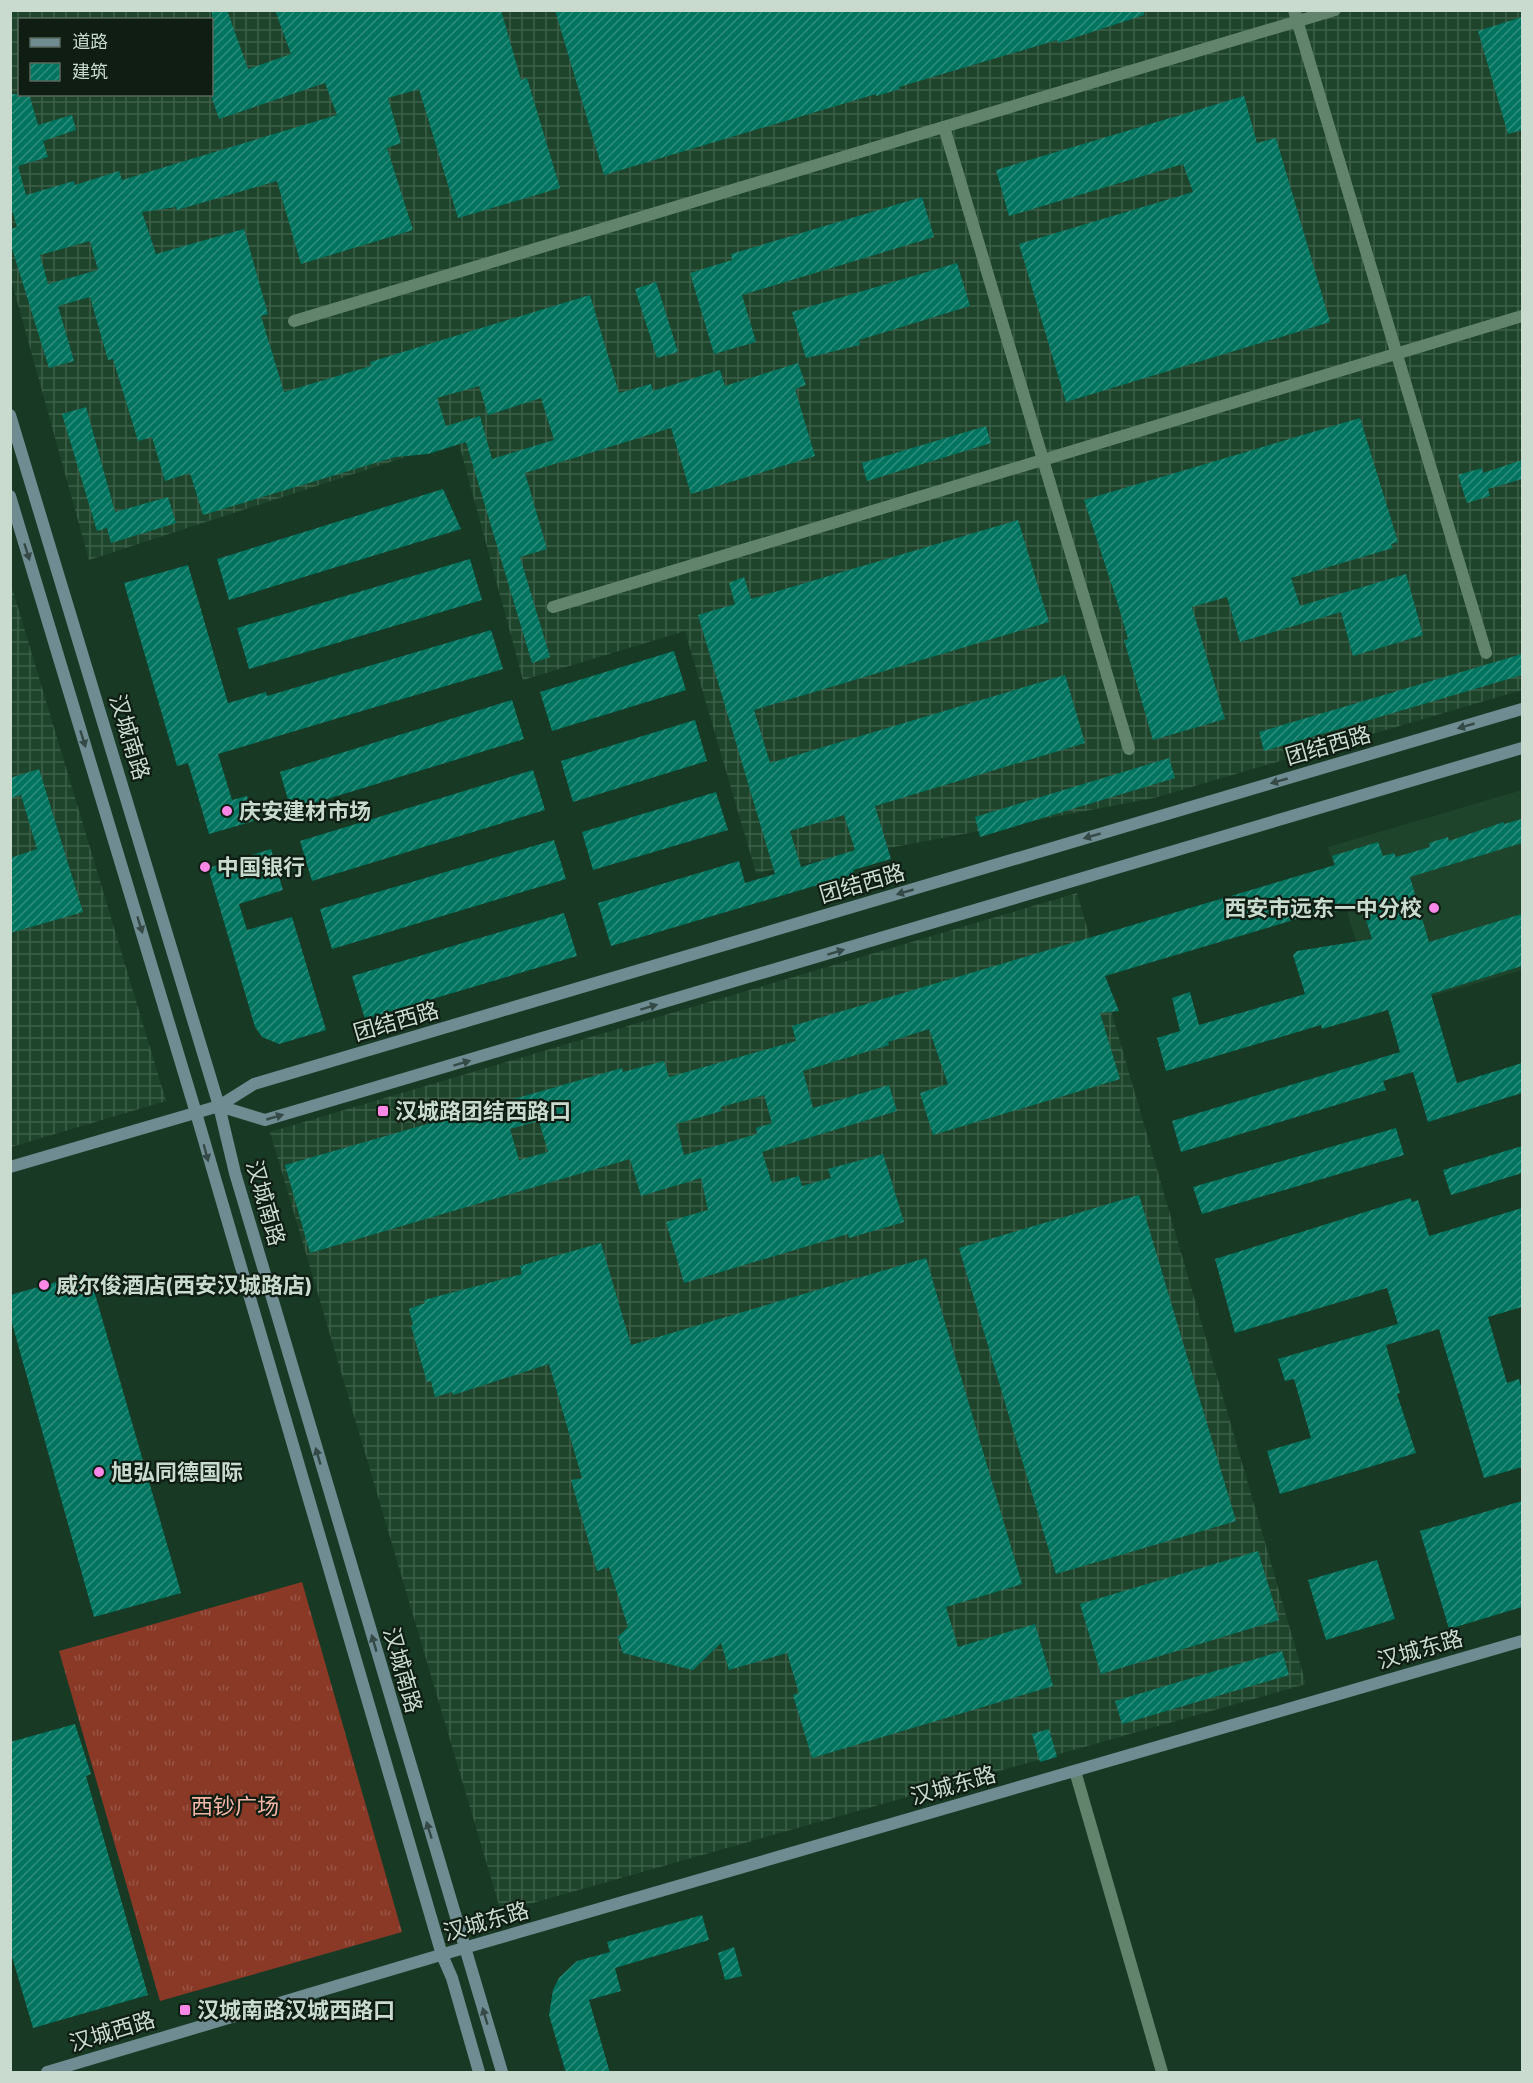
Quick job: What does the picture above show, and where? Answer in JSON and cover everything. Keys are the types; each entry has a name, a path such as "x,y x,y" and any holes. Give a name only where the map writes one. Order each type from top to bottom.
{"street":[{"path":"294,321 944,127 1296,16 1335,10"},
{"path":"1296,16 1486,652"},
{"path":"944,127 1129,748"},
{"path":"553,607 1522,315"},
{"name":"汉城南路","path":"10,415 219,1106 238,1185 502,2073"},
{"name":"汉城南路","path":"10,496 196,1113 442,1955 452,1978 479,2073"},
{"name":"团结西路","path":"10,1167 219,1106 254,1084 1522,709"},
{"path":"219,1106 265,1120 1522,747"},
{"name":"汉城东路","path":"395,1969 1522,1641"},
{"path":"1075,1771 1162,2073"},
{"name":"汉城西路","path":"47,2073 395,1969"}],"shaded area":[{"path":"10,11 1522,11 1522,690 1154,798 756,873 685,631 523,680 458,440 89,560 11,279"},
{"path":"10,581 166,1101 11,1147 10,1147"},
{"name":"西安市远东一中分校","path":"1522,790 1522,970 1377,1012 1328,847"},
{"path":"1077,893 1306,1684 501,1912 270,1132"}],"green space":[{"name":"西钞广场","path":"302,1582 402,1932 160,2001 59,1651"}],"building":[{"path":"212,10 227,10 248,69 291,54 275,10 501,10 521,80 527,78 560,188 458,218 419,89 388,98 401,143 387,148 413,230 301,264 277,181 177,210 176,207 142,212 156,254 244,229 268,314 261,316 284,392 371,366 370,362 590,295 619,393 651,384 653,391 720,370 725,386 798,363 806,385 795,389 815,456 691,494 671,428 525,473 547,549 520,557 550,657 532,663 466,442 428,454 395,457 203,515 190,473 165,481 152,437 138,441 113,359 108,360 90,297 58,306 74,361 49,368 10,242 10,229 17,227 10,204 10,94 30,96 38,125 72,115 76,130 43,141 48,157 18,166 26,195 74,181 75,185 119,171 122,180 337,115 325,83 219,119 212,98","holes":["90,241 98,270 48,284 40,255","479,386 488,415 541,398 554,440 492,459 480,416 446,426 437,398"]},
{"path":"555,10 1144,10 1144,15 1058,43 1057,40 899,87 900,89 876,96 876,94 604,175"},
{"path":"1522,17 1522,130 1508,134 1478,31"},
{"path":"1244,96 1257,143 1276,138 1330,322 1066,402 1019,244 1193,192 1183,164 1009,216 996,170"},
{"path":"922,197 934,237 742,295 756,342 714,354 690,273 732,260 731,254"},
{"path":"957,263 970,306 859,340 860,345 806,358 792,312"},
{"path":"656,282 678,352 657,358 635,289"},
{"path":"86,407 115,512 168,497 176,523 111,543 107,528 97,531 62,414"},
{"path":"1360,418 1398,542 1391,544 1393,548 1291,578 1300,606 1406,574 1423,635 1353,656 1341,612 1240,642 1227,597 1192,607 1225,719 1153,740 1124,640 1128,639 1084,500"},
{"path":"986,426 991,443 867,481 862,463"},
{"path":"1522,460 1522,479 1488,489 1490,496 1467,503 1458,475 1482,468 1483,473"},
{"path":"443,489 461,529 229,600 217,559"},
{"path":"1018,520 1049,622 754,710 770,763 1065,675 1085,743 875,806 891,859 853,870 855,874 611,946 598,903 739,861 745,883 775,874 698,615 735,604 729,583 744,577 751,599","holes":["844,815 855,850 801,867 790,831"]},
{"path":"470,559 482,600 249,669 237,628"},
{"path":"188,565 228,703 266,692 267,696 491,630 503,669 218,754 232,800 247,796 254,821 209,834 188,763 177,766 124,583"},
{"path":"674,651 686,690 552,731 540,692"},
{"path":"1522,654 1522,675 1264,751 1259,732"},
{"path":"512,700 524,739 291,810 280,772"},
{"path":"695,720 707,761 573,802 561,761"},
{"path":"1169,758 1175,778 980,837 975,817"},
{"path":"39,769 83,912 10,933 10,858 37,849 21,795 10,798 10,778"},
{"path":"533,770 545,810 312,881 300,841"},
{"path":"716,792 728,830 593,870 582,832"},
{"path":"1522,819 1522,843 1410,877 1429,942 1522,914 1522,966 1431,994 1457,1083 1522,1063 1522,1093 1428,1122 1413,1072 1383,1081 1386,1090 1181,1152 1172,1121 1400,1052 1388,1010 1322,1029 1321,1025 1166,1071 1157,1038 1180,1031 1172,998 1190,992 1199,1025 1305,994 1293,955 1297,951 1372,939 1361,904 1335,912 1334,908 1105,976 1119,1011 1100,1013 1120,1079 933,1135 920,1093 948,1084 929,1029 888,1042 889,1045 803,1071 813,1108 889,1085 897,1111 762,1152 772,1183 799,1176 802,1186 831,1178 828,1169 883,1154 904,1222 849,1238 848,1234 684,1283 666,1222 708,1210 701,1178 641,1196 630,1159 310,1253 285,1165 622,1068 623,1072 664,1061 669,1077 796,1041 792,1026 1335,865 1332,856 1378,842 1383,856 1394,853 1396,857 1430,847 1429,843 1448,837 1449,841 1504,822 1504,824","holes":["764,1095 772,1123 756,1128 757,1134 684,1155 676,1124 722,1111 721,1107","539,1121 548,1152 519,1160 510,1129"]},
{"path":"554,840 566,879 332,949 320,909"},
{"path":"271,849 283,890 239,904 247,930 292,917 326,1030 279,1044 262,1037 255,1027 208,868"},
{"path":"564,913 577,956 365,1019 352,976"},
{"path":"1396,1128 1404,1155 1202,1214 1193,1187"},
{"path":"1522,1146 1522,1173 1451,1195 1443,1170"},
{"path":"1139,1195 1236,1521 1056,1574 959,1248"},
{"path":"1410,1198 1412,1202 1418,1200 1429,1236 1522,1208 1522,1307 1488,1317 1507,1383 1519,1379 1522,1391 1522,1467 1484,1478 1439,1329 1386,1345 1400,1393 1397,1394 1416,1453 1280,1494 1267,1451 1311,1438 1294,1379 1285,1381 1278,1359 1398,1324 1387,1288 1235,1333 1215,1259"},
{"path":"601,1243 631,1345 926,1258 1022,1584 946,1607 958,1647 1035,1624 1053,1686 812,1758 793,1695 799,1693 787,1653 729,1670 721,1643 693,1670 623,1653 618,1637 628,1627 609,1567 597,1571 571,1480 582,1478 549,1364 453,1395 452,1392 435,1397 431,1381 427,1382 411,1326 413,1325 409,1309 425,1303 424,1300 522,1274 520,1266"},
{"path":"89,1273 181,1593 94,1617 10,1316 10,1295"},
{"path":"1522,1501 1522,1607 1449,1629 1420,1531"},
{"path":"1258,1551 1279,1620 1101,1674 1080,1604"},
{"path":"1377,1560 1395,1619 1326,1640 1308,1580"},
{"path":"1282,1651 1289,1675 1122,1724 1115,1701"},
{"path":"75,1724 91,1774 86,1776 148,1995 33,2028 10,1950 10,1742"},
{"path":"1049,1729 1057,1757 1040,1762 1032,1734"},
{"path":"702,1915 709,1940 615,1968 621,1991 589,2000 610,2073 566,2073 549,2015 553,1990 559,1978 577,1961 610,1952 607,1942"},
{"path":"734,1947 742,1976 725,1980 718,1953"}],"place":[{"name":"庆安建材市场","path":"227,811"},
{"name":"中国银行","path":"205,867"},
{"name":"西安市远东一中分校","path":"1434,908"},
{"name":"汉城路团结西路口","path":"383,1111"},
{"name":"威尔俊酒店(西安汉城路店)","path":"44,1285"},
{"name":"旭弘同德国际","path":"99,1472"},
{"name":"汉城南路汉城西路口","path":"185,2010"}]}
